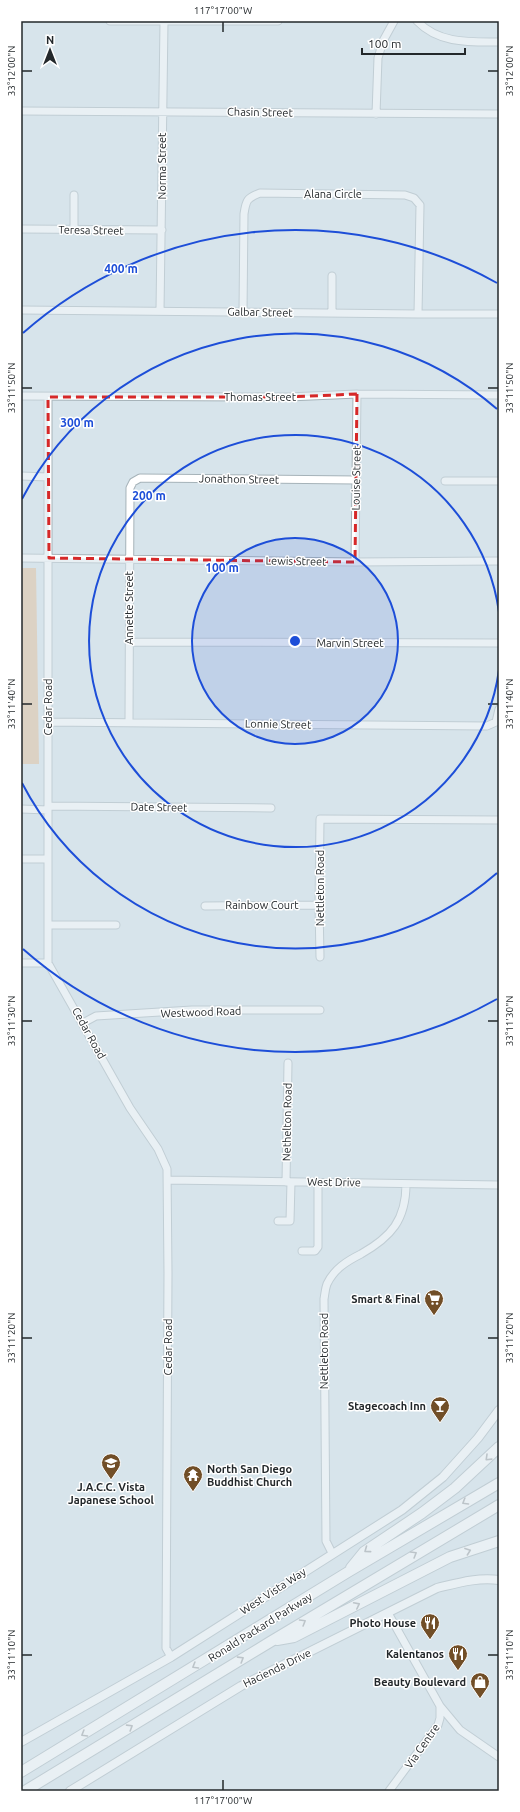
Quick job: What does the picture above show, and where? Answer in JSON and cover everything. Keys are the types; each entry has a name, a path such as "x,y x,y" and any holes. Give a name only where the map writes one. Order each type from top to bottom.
{"highway":[{"path":"348,1572 364,1552 422,1514 455,1488 499,1448"},
{"name":"Ronald Packard Parkway","path":"21,1772 348,1572 499,1483"},
{"name":"Ronald Packard Parkway","path":"25,1791 499,1505"},
{"path":"270,1642 294,1637 450,1558 499,1541"}],"main road":[{"name":"West Vista Way","path":"21,1742 171,1657 332,1553 402,1510 443,1477 478,1438 499,1410"},
{"name":"Hacienda Drive","path":"70,1791 241,1686 437,1588 460,1582 487,1578 499,1580"}],"street":[{"path":"110,21 278,21"},
{"path":"376,114 378,58 383,41 394,21"},
{"path":"417,21 432,34 444,39 455,41 499,42"},
{"name":"Norma Street","path":"160,311 164,22"},
{"name":"Chasin Street","path":"21,111 499,114"},
{"name":"Alana Circle","path":"243,312 244,214 246,203 250,197 260,194 405,195 414,198 420,205 418,314"},
{"path":"74,195 74,230"},
{"name":"Teresa Street","path":"21,229 162,230"},
{"path":"332,276 332,313"},
{"name":"Galbar Street","path":"21,310 499,314"},
{"name":"Thomas Street","path":"21,396 288,398 357,394 499,395"},
{"name":"Louise Street","path":"355,562 357,394"},
{"name":"Cedar Road","path":"48,397 48,963 130,1108 158,1149 167,1169 166,1648 171,1657"},
{"path":"21,476 48,477"},
{"name":"Jonathon Street","path":"130,492 133,482 140,478 357,480"},
{"path":"445,481 499,481"},
{"name":"Annette Street","path":"129,723 130,492"},
{"name":"Lewis Street","path":"21,558 355,562 499,561"},
{"name":"Marvin Street","path":"130,642 499,643"},
{"name":"Lonnie Street","path":"48,722 487,726 496,722 499,710"},
{"name":"Date Street","path":"21,809 270,808"},
{"name":"Nettleton Road","path":"320,956 320,819 499,820"},
{"path":"21,859 48,859"},
{"name":"Rainbow Court","path":"205,906 319,905"},
{"path":"48,925 116,925"},
{"path":"21,963 48,963"},
{"name":"Westwood Road","path":"83,1023 96,1016 192,1010 320,1010"},
{"name":"Nethelton Road","path":"278,1221 290,1221 288,1063"},
{"name":"West Drive","path":"168,1180 499,1185"},
{"path":"302,1251 315,1251 318,1247 318,1182"},
{"name":"Nettleton Road","path":"332,1553 326,1541 324,1299 327,1284 336,1271 345,1262 376,1245 394,1228 402,1214 404,1207 406,1184"},
{"path":"388,1613 440,1706 460,1730 499,1757"},
{"name":"Via Centre","path":"389,1791 438,1725 440,1718 440,1706"}],"highlighted area":[{"path":"357,394 355,562 49,558 48,397 288,397"}],"shaded area":[{"path":"21,568 36,568 39,764 21,764"}],"place":[{"name":"Smart & Final","path":"434,1316"},
{"name":"Stagecoach Inn","path":"440,1423"},
{"name":"J.A.C.C. Vista Japanese School","path":"111,1480"},
{"name":"North San Diego Buddhist Church","path":"193,1492"},
{"name":"Photo House","path":"430,1640"},
{"name":"Kalentanos","path":"458,1671"},
{"name":"Beauty Boulevard","path":"480,1699"}]}
